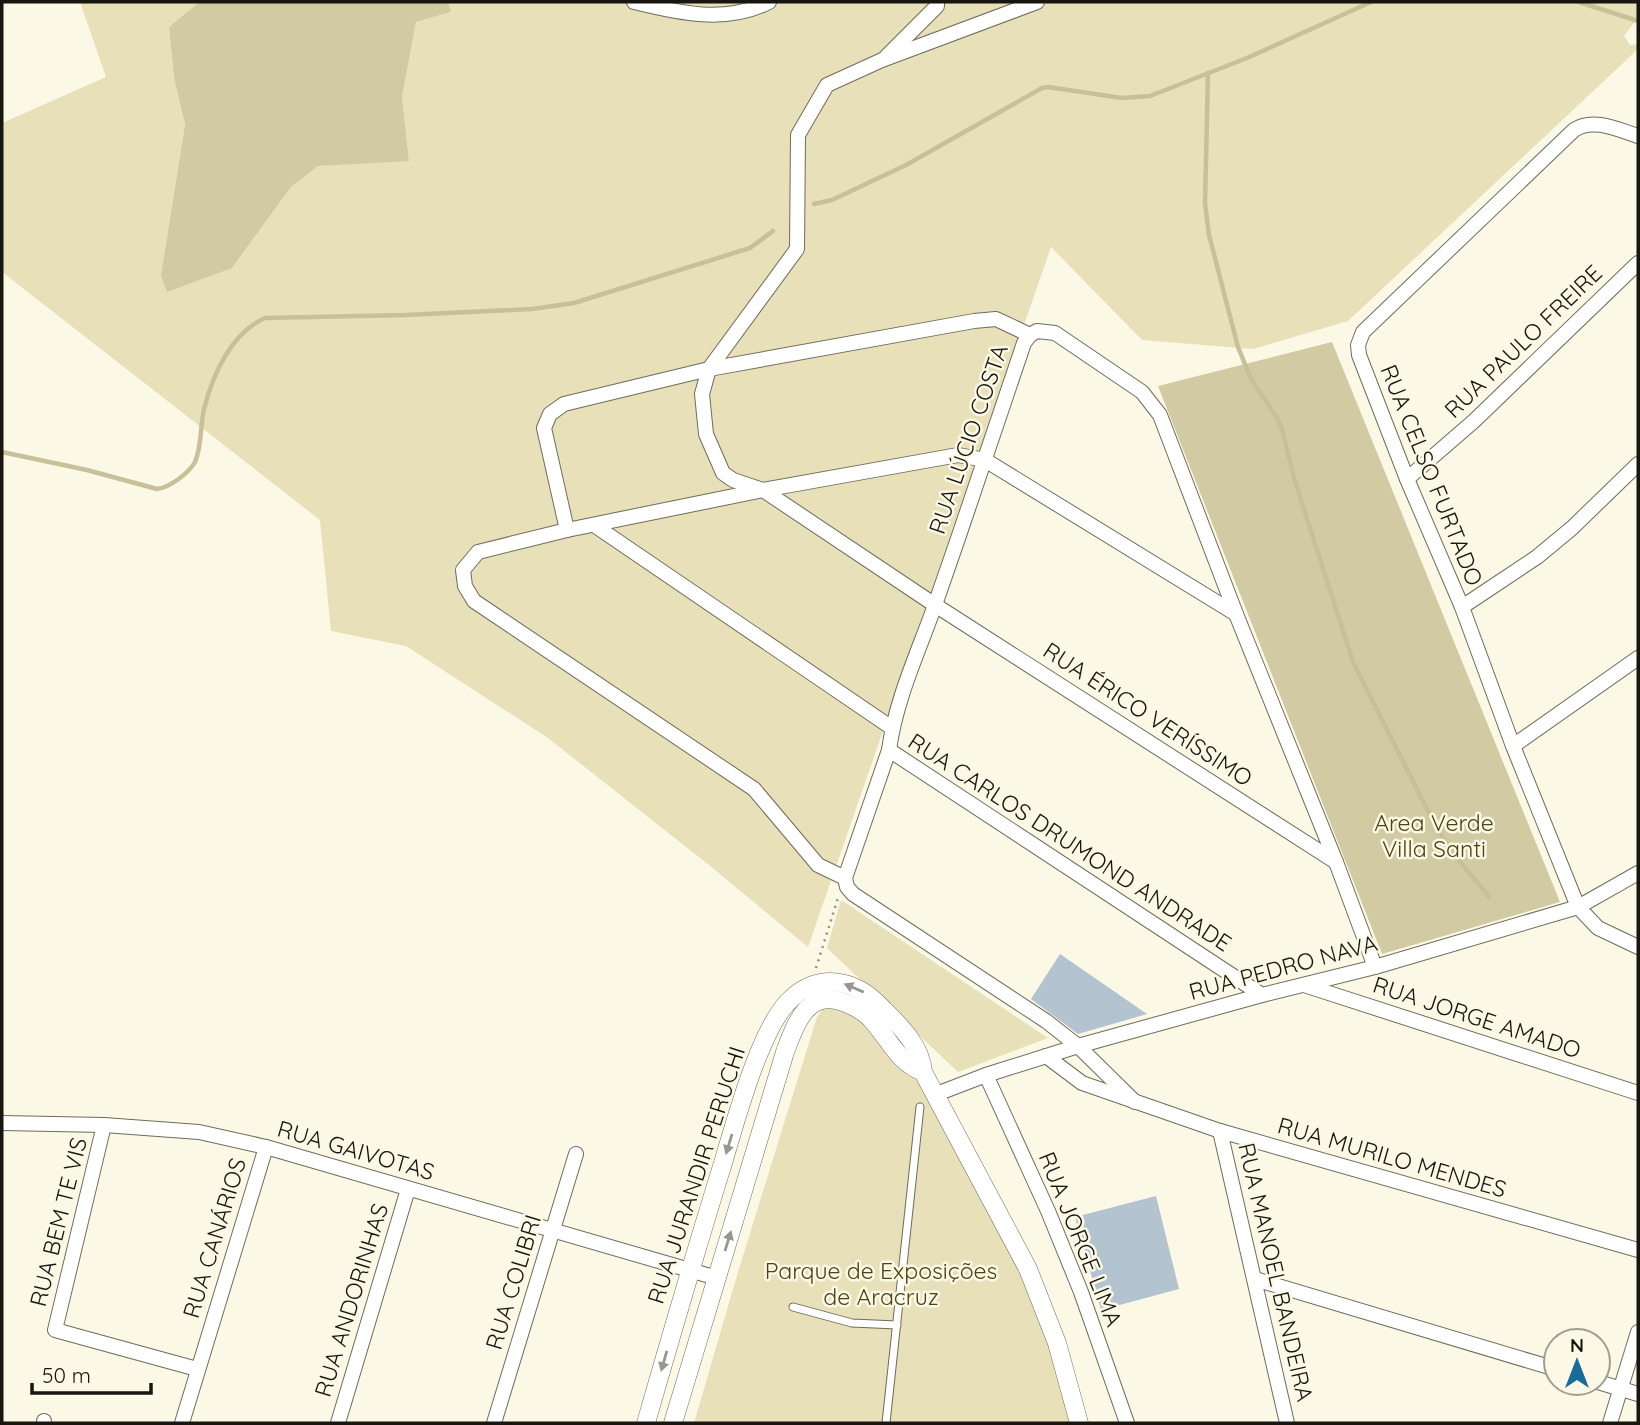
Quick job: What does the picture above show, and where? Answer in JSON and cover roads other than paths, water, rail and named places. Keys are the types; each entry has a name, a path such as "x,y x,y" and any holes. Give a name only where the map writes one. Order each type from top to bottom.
{"street":[{"path":"634,2 679,12 720,16 769,2"},
{"path":"882,60 937,6 937,2"},
{"path":"709,369 797,249 798,135 827,85 882,60 1037,2"},
{"name":"RUA CELSO FURTADO","path":"1578,907 1513,746 1462,607 1359,355 1359,339 1363,332 1574,130 1581,125 1599,125 1638,136"},
{"name":"RUA PAULO FREIRE","path":"1408,479 1474,421 1638,262"},
{"path":"567,530 544,428 550,414 564,404 709,369 974,321 996,319 1030,335"},
{"name":"RUA LÚCIO COSTA","path":"845,878 889,750 892,728 1024,344 1030,335 1037,331 1055,333 1142,392 1153,403 1165,426 1375,967"},
{"name":"RUA ÉRICO VERÍSSIMO","path":"709,369 702,394 706,434 723,473 733,480 763,491 935,605 1336,862"},
{"path":"1078,1046 1024,1005 853,894 847,887 845,878 818,865 754,789 474,601 464,586 463,570 478,552 567,530 958,455 985,460 1236,614"},
{"path":"1462,607 1546,550 1638,464"},
{"path":"594,525 892,728"},
{"path":"1513,746 1638,658"},
{"name":"RUA CARLOS DRUMOND ANDRADE","path":"889,750 1262,995"},
{"name":"RUA PEDRO NAVA","path":"934,1095 986,1075 1078,1046 1375,967 1578,907 1638,873"},
{"path":"1578,907 1598,928 1638,947"},
{"name":"RUA JURANDIR PERUCHI","path":"646,1423 752,1072 783,1007 791,998 810,986 840,982 857,987 879,1004 897,1038"},
{"name":"RUA JORGE AMADO","path":"1302,985 1638,1093"},
{"name":"RUA JURANDIR PERUCHI","path":"673,1423 785,1052 801,1014 817,1002 832,999 843,1002 869,1017 897,1038"},
{"path":"897,1038 919,1053 923,1072 934,1095 1028,1269 1057,1343 1079,1423"},
{"name":"RUA MURILO MENDES","path":"1078,1046 1135,1102"},
{"name":"RUA MURILO MENDES","path":"1046,1056 1082,1083 1220,1131 1638,1250"},
{"name":"RUA JORGE LIMA","path":"986,1075 1048,1211 1081,1292 1127,1423"},
{"name":"RUA GAIVOTAS","path":"2,1123 104,1125 199,1132 266,1147 717,1278"},
{"name":"RUA BEM TE VIS","path":"104,1125 55,1330 198,1369"},
{"name":"RUA MANOEL BANDEIRA","path":"1220,1131 1287,1423"},
{"name":"RUA CANÁRIOS","path":"182,1423 266,1147"},
{"name":"RUA COLIBRI","path":"494,1423 576,1154"},
{"name":"RUA ANDORINHAS","path":"338,1423 408,1189"},
{"path":"1255,1279 1542,1365"},
{"path":"1610,1423 1638,1332"},
{"path":"1612,1386 1638,1395"}],"lane":[{"path":"886,1423 920,1107"},
{"path":"793,1307 852,1322 897,1325"}],"waterway":[{"path":"814,204 832,200 906,165 1042,88 1122,98 1150,96 1247,58 1371,2"},
{"path":"1579,2 1638,21"},
{"path":"1208,73 1205,203 1209,235 1238,347 1251,379 1282,429 1294,478 1353,662 1437,829 1489,897"},
{"path":"2,452 162,488 178,479 195,462 204,409 218,369 242,334 265,318 532,309 574,303 750,248 773,231"}],"park label":[{"name":"Area Verde Villa Santi","path":"1434,835"},
{"name":"Parque de Exposições de Aracruz","path":"881,1283"}]}
